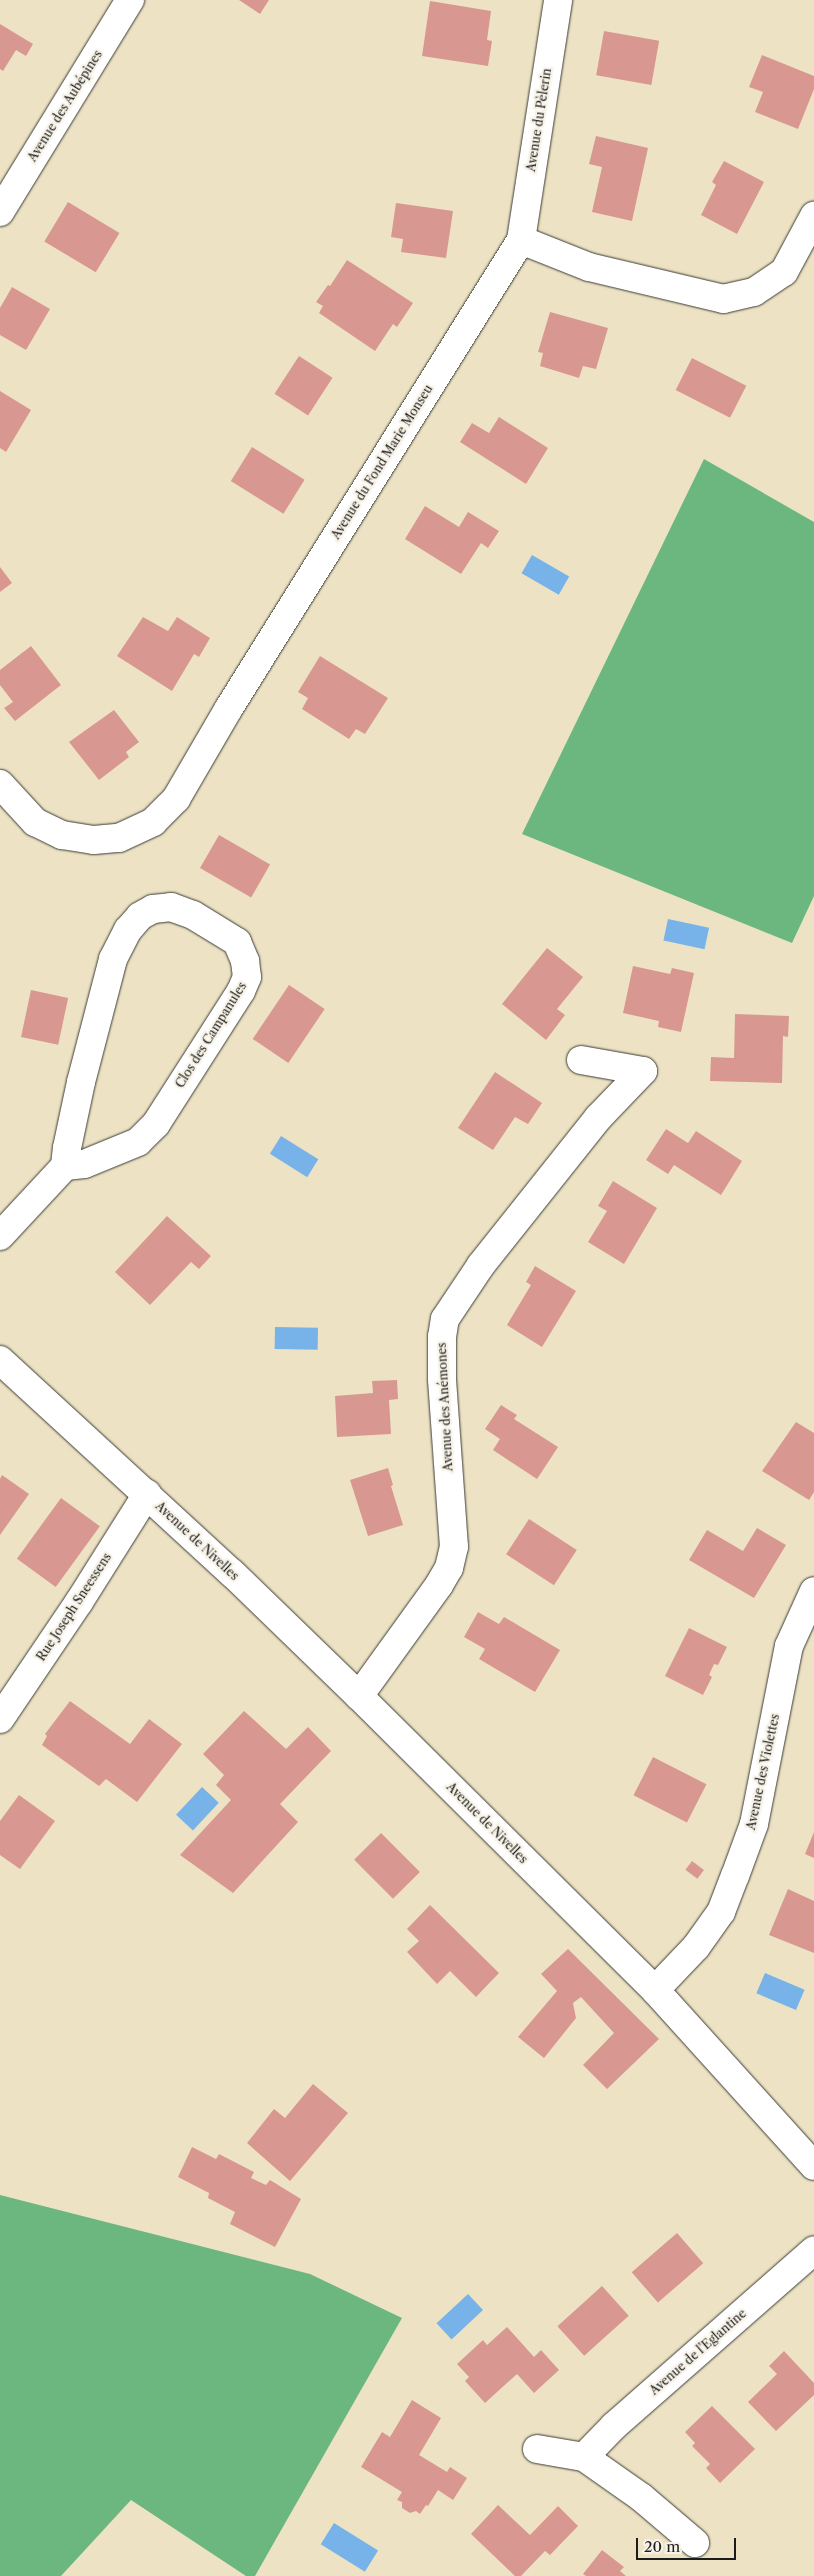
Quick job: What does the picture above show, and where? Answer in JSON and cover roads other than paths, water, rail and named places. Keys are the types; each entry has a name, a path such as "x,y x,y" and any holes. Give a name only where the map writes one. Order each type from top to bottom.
{"street":[{"name":"Avenue des Aubépines","path":"0,212 130,0"},
{"name":"Avenue du Pèlerin","path":"521,240 558,0"},
{"path":"521,240 589,267 723,299 754,292 784,272 814,216"},
{"name":"Avenue du Fond Marie Monseu","path":"0,784 35,822 62,835 94,840 119,838 153,822 176,799 229,708 521,240"},
{"name":"Clos des Campanules","path":"171,907 193,915 237,942 245,961 247,977 241,991 156,1124 138,1142 84,1164 65,1166 81,1082 111,968 128,930 140,916 153,909 171,907"},
{"name":"Avenue des Anémones","path":"358,1696 439,1585 449,1568 454,1547 442,1379 442,1337 445,1319 481,1265 598,1118 643,1072 581,1060"},
{"path":"0,1236 65,1166"},
{"name":"Avenue de Nivelles","path":"0,1360 146,1494 358,1696 655,1990 814,2166"},
{"name":"Rue Joseph Sneessens","path":"0,1719 79,1602 146,1494"},
{"name":"Avenue des Violettes","path":"655,1990 696,1947 721,1912 754,1824 789,1646 814,1591"},
{"name":"Avenue de l'Eglantine","path":"584,2457 614,2426 814,2250"},
{"path":"537,2449 584,2457 641,2497 695,2543"}],"water":[{"path":"532,555 569,576 559,595 522,573"},
{"path":"668,919 709,928 705,949 663,941"},
{"path":"281,1136 318,1159 307,1177 270,1154"},
{"path":"275,1327 318,1328 318,1350 275,1349"},
{"path":"202,1787 219,1803 193,1830 176,1815"},
{"path":"765,1973 805,1990 796,2010 756,1993"},
{"path":"468,2294 483,2310 452,2339 437,2323"},
{"path":"334,2523 378,2551 365,2572 321,2544"}]}
